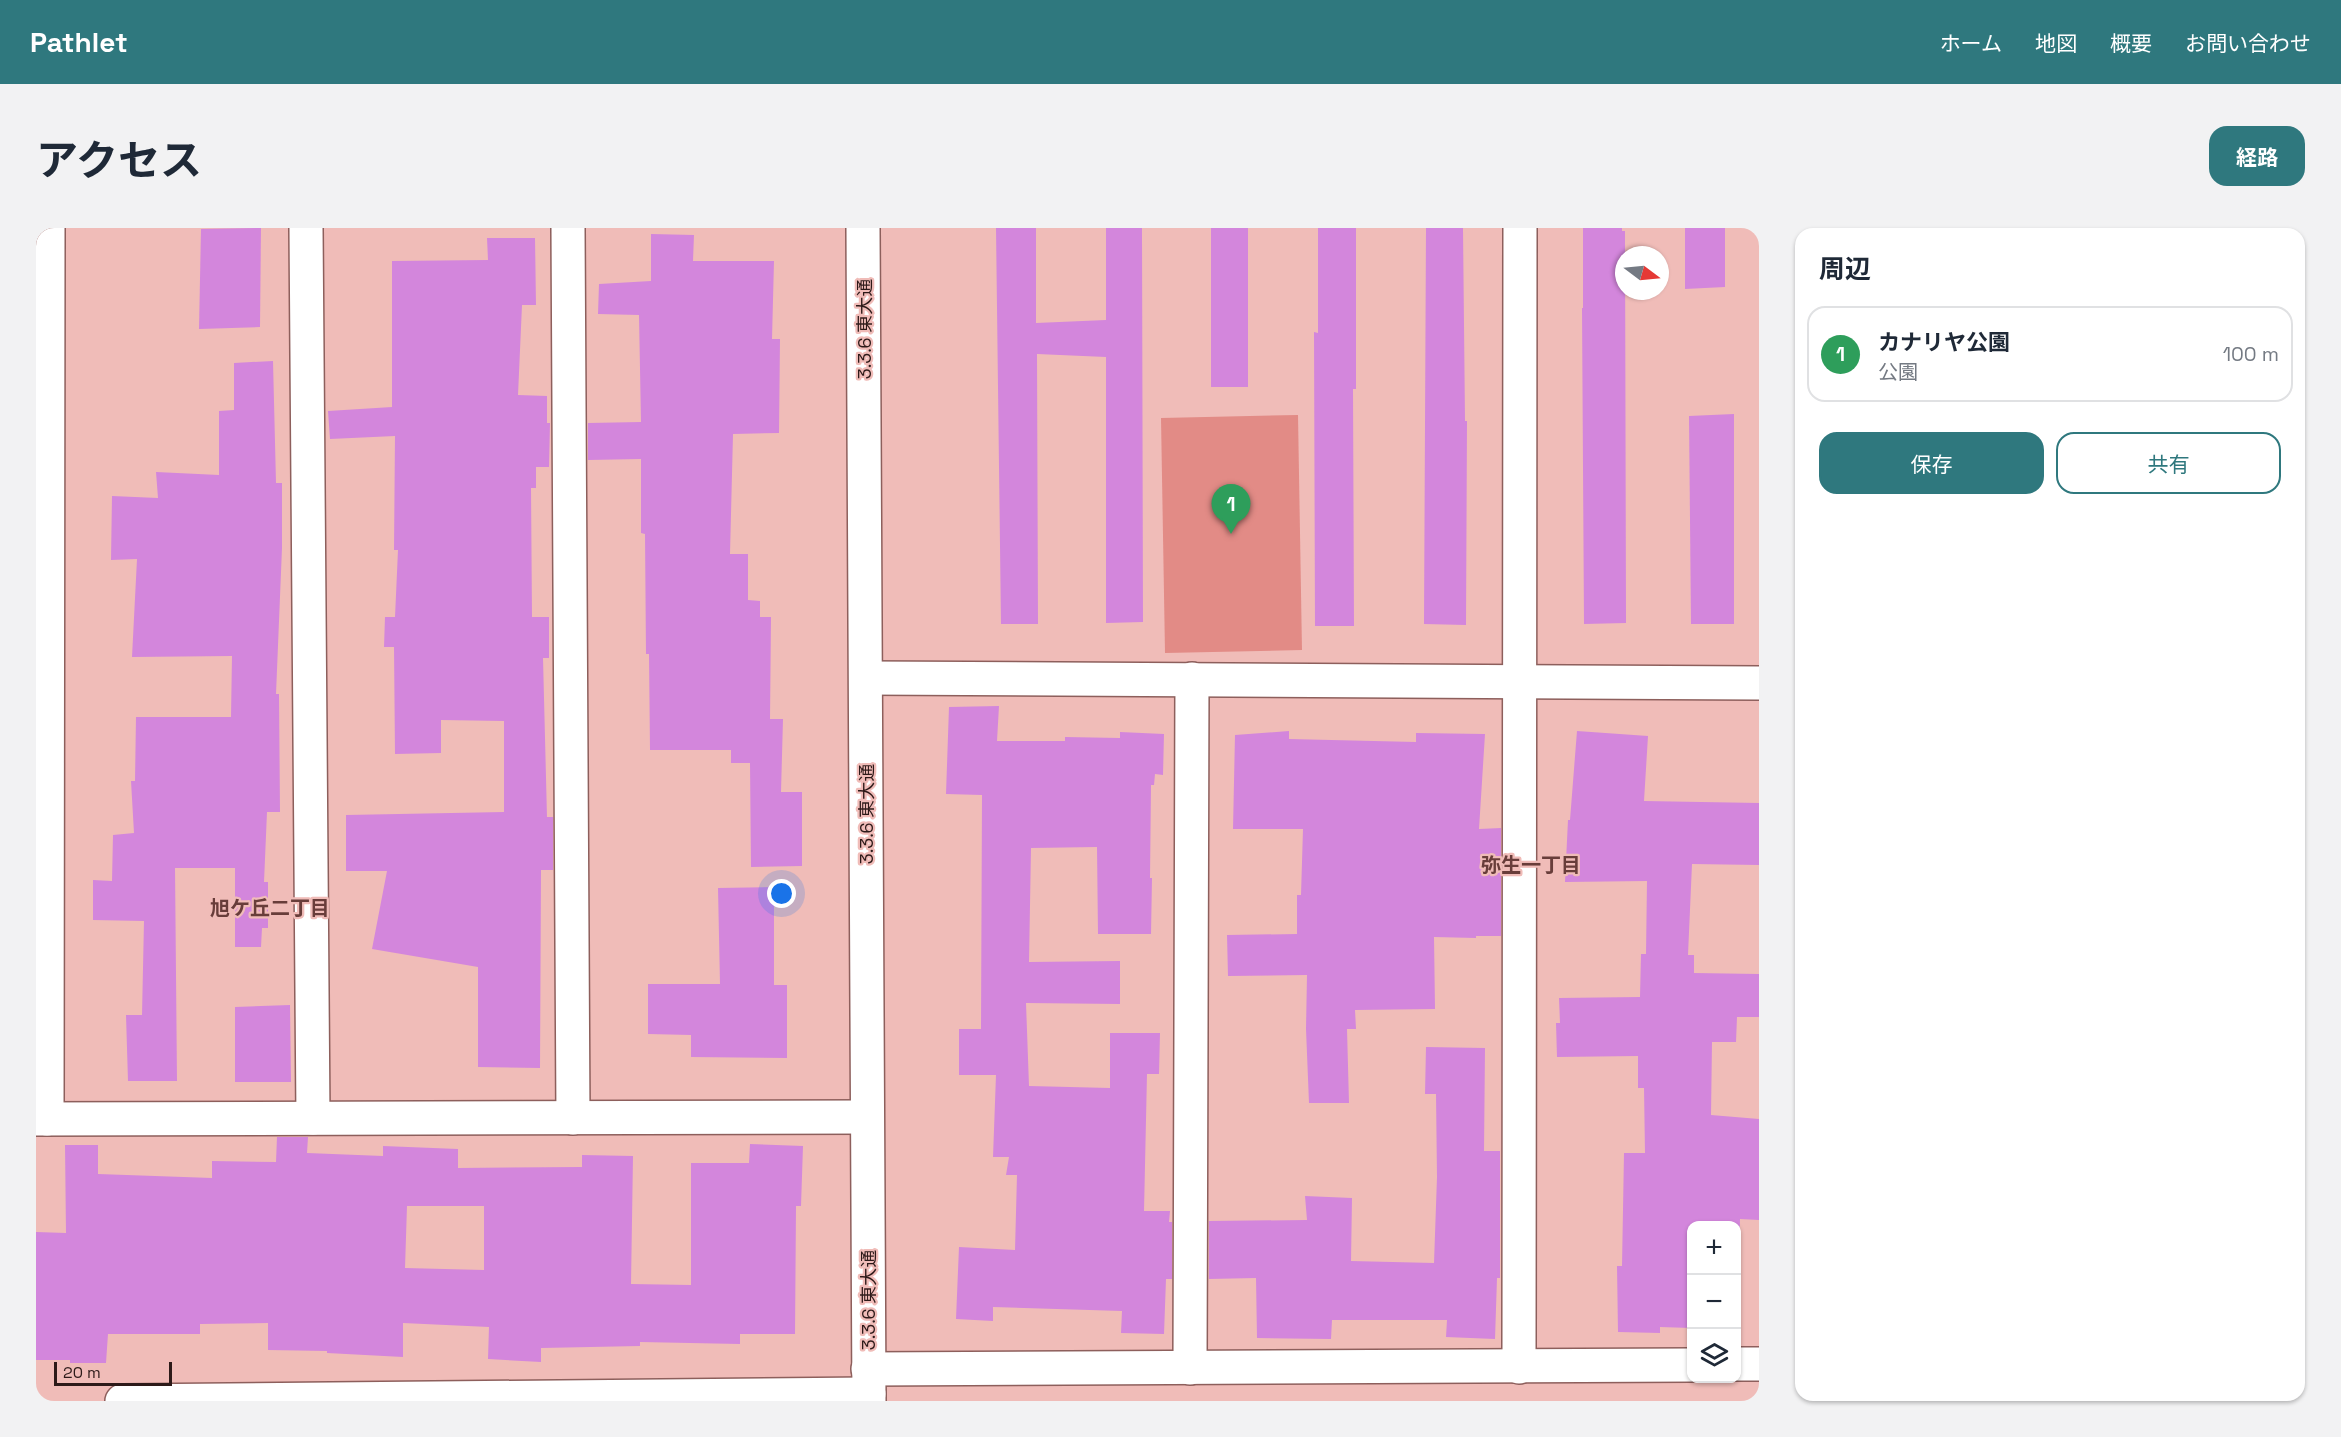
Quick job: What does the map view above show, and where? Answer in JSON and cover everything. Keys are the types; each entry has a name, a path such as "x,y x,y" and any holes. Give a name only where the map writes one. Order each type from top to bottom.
{"street":[{"path":"48,228 41,1119 866,1117"},
{"path":"306,228 314,1118"},
{"path":"568,228 573,1118"},
{"name":"3.3.6 東大通","path":"863,228 868,1388"},
{"path":"1519,1367 1520,228"},
{"path":"866,678 1759,683"},
{"path":"1190,1368 1192,679"},
{"path":"1741,1364 1759,1364"},
{"path":"122,1401 868,1388 1190,1368 1687,1365"}],"shaded area":[{"path":"1298,415 1302,650 1165,653 1161,418"}],"building":[{"path":"261,228 260,327 199,329 201,229"},
{"path":"996,228 1036,228 1036,323 1106,320 1106,228 1142,228 1143,622 1106,623 1106,357 1037,354 1038,624 1001,624"},
{"path":"1211,228 1248,228 1248,387 1211,387"},
{"path":"1318,228 1356,228 1356,389 1353,389 1354,626 1315,626 1314,332 1318,333"},
{"path":"1426,228 1463,228 1465,421 1467,421 1466,625 1424,624"},
{"path":"1583,228 1622,228 1622,231 1625,231 1625,246 1615,246 1615,300 1625,300 1626,623 1584,624"},
{"path":"1685,228 1725,228 1725,287 1685,289"},
{"path":"651,234 694,235 693,261 774,261 772,339 780,339 779,433 733,434 730,554 748,554 748,600 760,601 760,617 771,617 770,719 783,719 781,792 802,792 802,866 751,867 750,763 731,763 731,750 650,750 645,534 641,533 641,459 588,460 588,423 641,422 639,315 598,314 599,284 651,281"},
{"path":"487,238 535,238 536,305 522,305 518,395 547,396 547,423 550,423 549,467 536,467 536,488 531,488 532,617 549,617 549,658 543,658 547,817 553,817 553,870 541,870 540,1068 478,1067 478,967 372,949 387,871 346,871 346,815 504,812 504,721 441,720 441,753 395,754 394,647 384,647 385,617 395,617 398,550 394,550 395,436 330,439 328,411 392,407 392,261 488,260"},
{"path":"273,361 276,483 282,483 282,548 276,694 279,694 280,812 267,812 264,882 268,882 268,928 262,928 261,947 235,947 235,868 175,868 177,1081 128,1081 126,1015 142,1015 144,921 93,920 93,880 112,881 113,835 134,833 131,781 135,781 136,717 231,717 232,656 132,657 137,559 111,560 112,496 158,498 156,472 219,475 219,411 234,410 234,363"},
{"path":"1734,414 1734,624 1691,624 1689,416"},
{"path":"999,706 997,741 1065,741 1065,737 1120,738 1120,732 1164,734 1163,775 1155,774 1154,785 1151,785 1151,934 1098,934 1097,847 1031,848 1029,962 1120,961 1120,1004 1026,1003 1029,1086 1110,1088 1110,1033 1160,1033 1159,1074 1147,1074 1144,1211 1170,1211 1169,1222 1172,1222 1172,1279 1166,1279 1164,1334 1121,1333 1122,1311 993,1307 993,1321 956,1319 959,1247 1015,1250 1017,1175 1006,1175 1009,1157 993,1157 996,1075 959,1075 959,1029 981,1029 982,795 946,794 949,707"},
{"path":"1289,731 1289,739 1416,742 1416,733 1485,734 1479,829 1501,828 1501,936 1434,937 1435,1009 1355,1010 1356,1029 1347,1029 1349,1103 1309,1103 1306,1029 1307,975 1228,976 1227,935 1297,934 1297,895 1301,895 1303,829 1233,829 1235,735"},
{"path":"1577,731 1648,736 1644,801 1759,803 1759,865 1692,864 1688,955 1694,955 1694,973 1759,974 1759,1017 1737,1017 1736,1042 1712,1042 1711,1115 1759,1119 1759,1220 1687,1221 1687,1328 1660,1327 1660,1333 1618,1332 1617,1266 1622,1266 1624,1153 1645,1153 1644,1088 1638,1088 1638,1056 1557,1057 1556,1023 1560,1023 1559,998 1640,997 1641,954 1646,954 1647,881 1565,882 1568,820 1570,820"},
{"path":"774,887 774,985 787,985 787,1058 691,1057 691,1035 648,1034 648,984 720,984 718,888"},
{"path":"290,1005 291,1082 235,1082 235,1007"},
{"path":"1426,1047 1485,1048 1484,1151 1500,1151 1500,1278 1497,1278 1495,1339 1446,1337 1447,1320 1332,1320 1331,1339 1257,1338 1256,1278 1209,1279 1209,1221 1307,1220 1305,1196 1352,1198 1351,1261 1434,1263 1437,1177 1436,1094 1425,1094"},
{"path":"277,1137 308,1137 307,1153 383,1156 383,1146 458,1149 458,1168 582,1167 582,1155 633,1156 631,1284 691,1285 691,1163 749,1163 750,1144 803,1146 801,1206 796,1206 795,1334 740,1334 740,1344 640,1342 640,1346 541,1348 541,1362 488,1359 489,1327 403,1323 403,1357 327,1353 327,1351 268,1350 268,1323 200,1324 200,1334 108,1334 106,1363 36,1360 36,1232 66,1233 65,1145 98,1145 98,1174 212,1178 212,1161 276,1162","holes":["407,1206 484,1206 484,1270 405,1268"]}],"place":[{"name":"カナリヤ公園","path":"1231,534"}],"district":[{"name":"弥生一丁目","path":"1531,865"},
{"name":"旭ケ丘二丁目","path":"270,908"}]}
